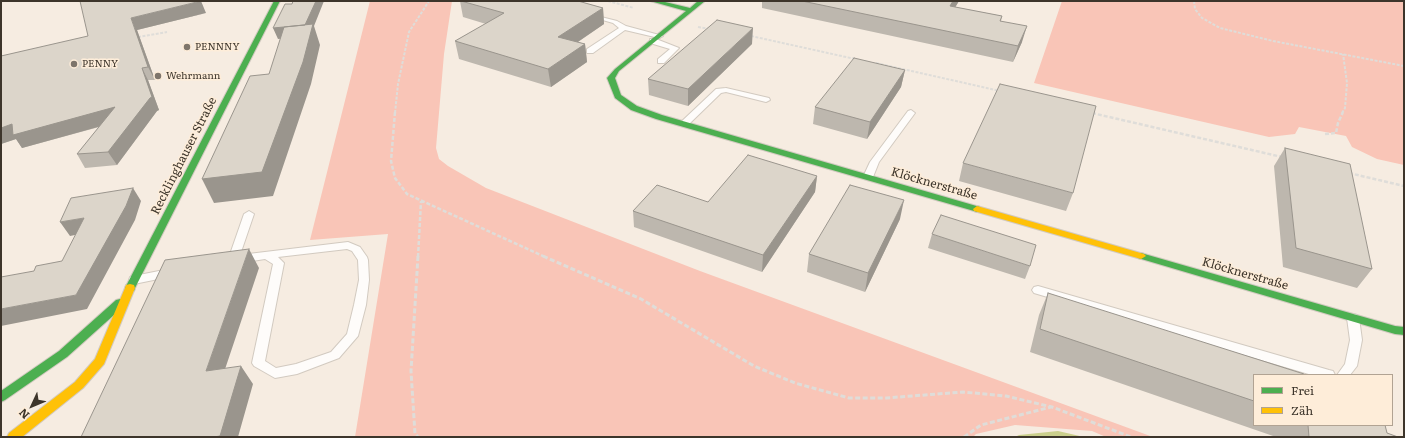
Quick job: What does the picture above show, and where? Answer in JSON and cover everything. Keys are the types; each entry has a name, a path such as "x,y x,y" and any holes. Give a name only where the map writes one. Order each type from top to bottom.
{"street":[{"name":"Recklinghauser Straße","path":"13,437 34,422 79,385 100,361 124,300 277,1"},
{"path":"653,1 691,10"},
{"name":"Klöcknerstraße","path":"702,1 617,70 612,78 613,85 618,96 634,108 684,124 1353,318 1395,330 1404,331"},
{"name":"Recklinghauser Straße","path":"1,398 63,354 124,300"}],"lane":[{"path":"587,14 615,22 624,28 656,39 675,48 661,61"},
{"path":"590,52 624,28"},
{"path":"684,124 719,91 726,90 766,100"},
{"path":"868,177 875,162 911,113"},
{"path":"249,214 229,261 268,255 348,245 356,250 363,260 364,280 360,305 352,336 336,355 297,369 275,373 258,362 279,262 268,255"},
{"path":"134,280 180,271"},
{"path":"1038,290 1326,374"},
{"path":"1344,374 1351,366 1356,340 1353,318"}],"path":[{"path":"430,1 408,32 398,84 391,161 394,178 407,194 641,299 754,366 795,383 849,398 886,398 963,392 1006,396 1052,407 1131,437"},
{"path":"608,1 638,8"},
{"path":"1194,1 1195,9 1202,18 1220,28 1248,36 1404,66"},
{"path":"675,23 716,29"},
{"path":"132,38 167,32"},
{"path":"744,34 862,60"},
{"path":"1325,134 1336,133 1338,123 1345,108 1347,83 1343,54"},
{"path":"869,62 1003,92"},
{"path":"1088,112 1288,159"},
{"path":"1342,171 1404,186"},
{"path":"418,437 415,434 411,371 421,201"},
{"path":"964,437 981,425 1052,407"}],"shaded area":[{"path":"370,1 452,1 444,54 436,148 439,159 448,166 486,188 700,271 1153,437 1106,437 1092,431 1015,425 976,434 973,437 355,437 388,234 310,240"},
{"path":"1062,1 1404,1 1404,165 1377,159 1352,147 1346,136 1299,127 1295,134 1269,137 1034,83"},
{"path":"1058,431 1084,437 1015,437 1019,435"}],"building":[{"path":"80,1 201,1 131,18 148,67 142,68 152,97 108,152 77,154 115,107 13,135 12,124 1,128 1,56 88,36"},
{"path":"293,1 316,1 305,25 273,28 285,4 292,4"},
{"path":"461,1 578,1 603,8 558,37 585,44 548,69 455,41 504,13"},
{"path":"802,1 953,1 950,6 1002,16 1000,21 1027,26 1018,46"},
{"path":"717,20 753,28 688,89 648,79"},
{"path":"313,24 303,62 262,172 202,179 250,76 269,74 284,27"},
{"path":"854,58 905,70 870,122 815,107"},
{"path":"1000,84 1096,106 1073,193 963,163"},
{"path":"1285,148 1350,164 1372,269 1296,248"},
{"path":"748,155 817,176 763,255 633,211 657,185 708,202"},
{"path":"850,185 904,200 868,273 809,254"},
{"path":"133,188 126,206 76,295 1,309 1,277 34,271 36,266 62,261 84,218 60,222 71,198"},
{"path":"941,215 1036,245 1030,266 932,234"},
{"path":"249,249 206,371 241,366 220,436 81,437 165,260"},
{"path":"1048,293 1304,374 1253,374 1253,401 1040,329"},
{"path":"1308,426 1385,426 1387,433 1398,437 1309,437"}],"traffic: fast":[{"path":"130,288 277,1"},
{"path":"653,1 691,10"},
{"path":"702,1 617,70 611,78 618,96 634,108 659,117 977,209"},
{"path":"1141,256 1395,330 1404,331"},
{"path":"1,397 63,354 120,303"}],"traffic: slow":[{"path":"977,209 1141,256"},
{"path":"13,437 79,385 100,361 130,288"}],"place":[{"name":"PENNNY","path":"187,47"},
{"name":"PENNY","path":"74,64"},
{"name":"Wehrmann","path":"158,76"}]}
